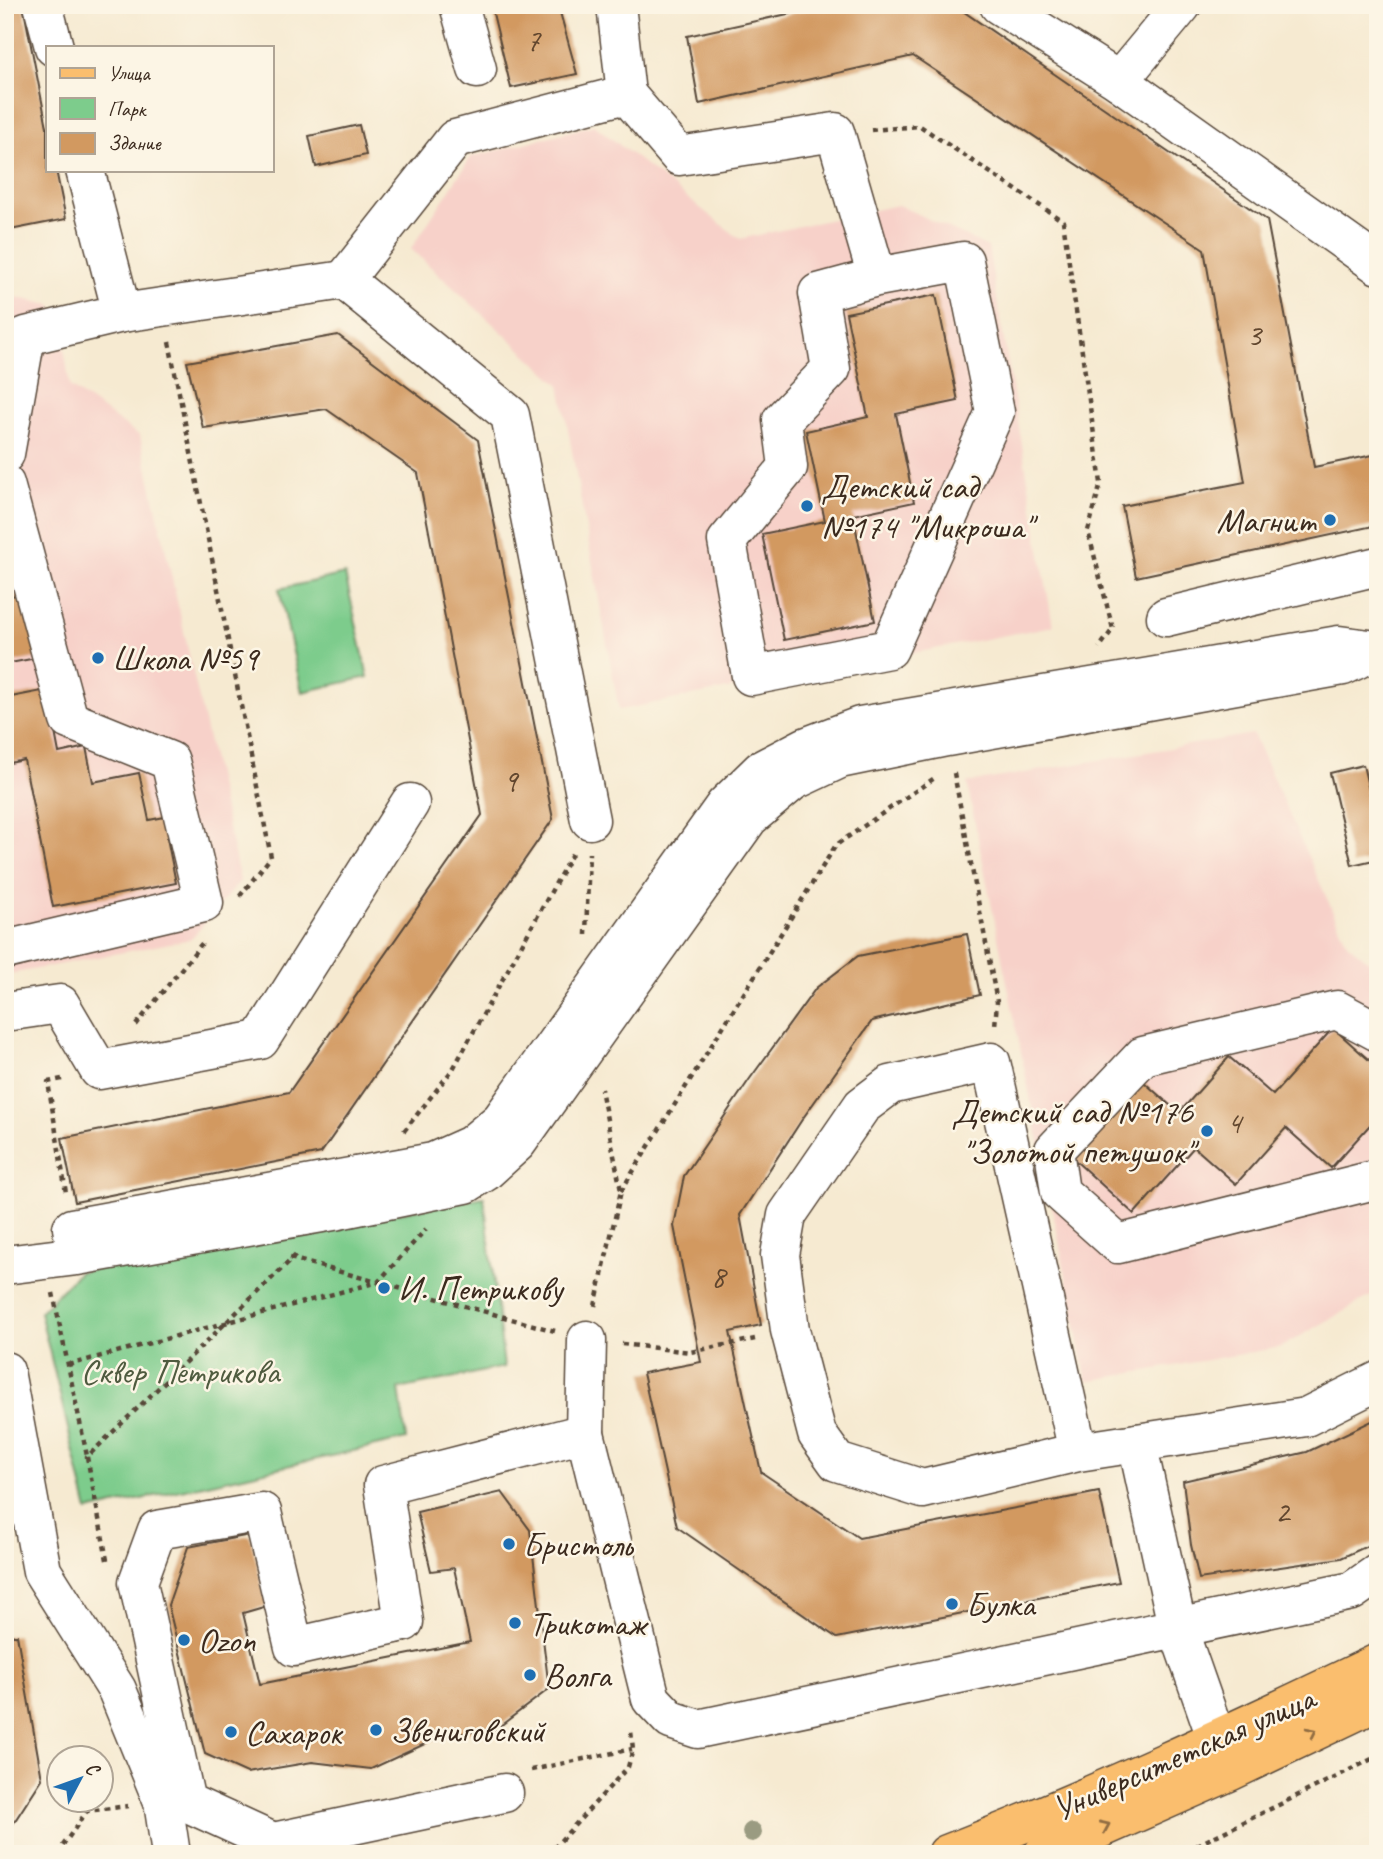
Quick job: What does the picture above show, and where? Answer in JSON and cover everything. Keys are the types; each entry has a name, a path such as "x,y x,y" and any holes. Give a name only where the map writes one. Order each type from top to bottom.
{"main road":[{"name":"Университетская улица","path":"1224,1756 1378,1663"},
{"name":"Университетская улица","path":"947,1854 1037,1843 1224,1756 1378,1701"}],"street":[{"path":"43,5 54,46"},
{"path":"459,5 477,69"},
{"path":"616,5 626,94 680,156 835,132 877,277"},
{"path":"999,5 1119,80 1378,265"},
{"path":"1119,80 1182,5"},
{"path":"5,454 26,336 122,313 344,280 454,139 626,94"},
{"path":"86,172 122,313"},
{"path":"964,261 995,412 889,649 751,676 727,541 788,467 782,420 831,369 818,293 877,277 964,261"},
{"path":"344,280 510,415 590,820"},
{"path":"5,484 69,720 170,761 204,903 5,950"},
{"path":"1166,617 1378,566"},
{"path":"5,1265 65,1248 433,1162 471,1145 501,1120 725,805 761,770 805,747 860,726 1339,645 1377,652"},
{"path":"65,1248 326,1212 466,1184 485,1172 517,1143 748,818 793,781 840,759 950,752 1343,666 1377,652"},
{"path":"5,1012 60,1004 99,1070 260,1040 410,803"},
{"path":"1378,1032 1337,1010 1143,1056 1054,1150 1060,1192 1118,1244 1378,1179"},
{"path":"1079,1452 990,1062 890,1085 862,1105 787,1215 780,1255 790,1330 817,1434 838,1462 923,1489 1079,1452 1306,1417 1378,1381"},
{"path":"587,1340 585,1433 650,1699 671,1720 698,1729 1352,1591 1378,1573"},
{"path":"5,1371 42,1571 117,1690 163,1801 171,1854"},
{"path":"505,1793 270,1848 186,1802 138,1581 157,1530 262,1512 294,1647 404,1622 383,1485 585,1433"},
{"path":"1138,1443 1177,1626 1224,1756"}],"path":[{"path":"835,132 920,126 1063,221 1101,482 1088,531 1113,629 1065,691"},
{"path":"162,307 271,857 237,899"},
{"path":"621,1191 836,845 950,752 997,1002 990,1062"},
{"path":"403,1132 453,1069 590,820"},
{"path":"134,1027 211,931"},
{"path":"99,1070 48,1082 65,1248 68,1365 107,1563 138,1581"},
{"path":"68,1365 378,1282 466,1184"},
{"path":"87,1457 301,1249"},
{"path":"279,1255 587,1340 690,1352 790,1330"},
{"path":"535,1854 551,1852 628,1767 633,1749 627,1710 650,1699"},
{"path":"505,1793 520,1772 633,1749"},
{"path":"1179,1854 1378,1756"},
{"path":"57,1854 88,1811 163,1801"}],"shaded area":[{"name":"Детский сад №174 \"Микроша\"","path":"594,125 740,239 898,205 988,247 1053,626 619,710 560,385 411,249 471,157"},
{"name":"Школа №59","path":"5,295 51,305 61,328 70,387 140,436 240,881 191,939 5,975"},
{"name":"Детский сад №176 \"Золотой петушок\"","path":"1253,734 1347,943 1378,969 1378,1292 1281,1347 1087,1381 967,783"}],"green space":[{"path":"345,574 368,677 302,692 279,589"},
{"name":"Сквер Петрикова","path":"484,1197 504,1367 399,1389 406,1439 88,1511 40,1312 79,1272"}],"building":[{"path":"5,5 23,5 46,122 46,172 56,172 66,219 5,231"},
{"path":"491,5 558,5 577,74 511,88"},
{"path":"829,5 954,5 1267,220 1314,467 1378,454 1378,525 1136,577 1122,506 1245,482 1204,249 913,56 699,104 687,36"},
{"path":"359,125 366,155 316,167 309,136"},
{"path":"936,295 958,401 896,414 914,502 853,515 875,621 784,640 762,534 825,521 806,431 868,417 846,313"},
{"path":"338,335 478,440 553,819 321,1153 75,1202 62,1138 289,1092 482,815 418,473 326,409 203,428 187,362"},
{"path":"44,590 57,654 5,664 5,597"},
{"path":"7,672 11,697 47,690 59,753 86,747 93,782 139,773 149,820 180,814 184,835 167,838 176,883 53,907 24,760 5,764"},
{"path":"1363,765 1378,828 1378,859 1352,865 1330,773"},
{"path":"967,934 980,995 872,1021 803,1118 740,1215 761,1325 730,1332 761,1472 859,1538 1099,1492 1119,1582 837,1638 677,1527 643,1373 701,1362 674,1226 684,1176 816,988 858,956"},
{"path":"1333,1028 1378,1068 1378,1116 1331,1168 1286,1128 1236,1184 1194,1147 1134,1214 1068,1154 1137,1076 1179,1113 1229,1057 1273,1095"},
{"path":"1378,1418 1378,1541 1341,1558 1199,1579 1191,1545 1183,1481 1307,1452"},
{"path":"502,1492 530,1530 549,1689 496,1729 442,1736 371,1769 312,1762 247,1773 205,1754 168,1605 188,1547 250,1535 267,1606 243,1613 260,1684 470,1642 454,1568 431,1571 417,1512"},
{"path":"17,1635 42,1779 5,1836 5,1637"}],"place":[{"name":"Детский сад №174 \"Микроша\"","path":"807,506"},
{"name":"Магнит","path":"1330,520"},
{"name":"Школа №59","path":"98,658"},
{"name":"Детский сад №176 \"Золотой петушок\"","path":"1207,1131"},
{"name":"И. Петрикову","path":"384,1288"},
{"name":"Бристоль","path":"509,1544"},
{"name":"Булка","path":"952,1604"},
{"name":"Трикотаж","path":"515,1623"},
{"name":"Ozon","path":"184,1640"},
{"name":"Волга","path":"530,1675"},
{"name":"Звениговский","path":"376,1730"},
{"name":"Сахарок","path":"231,1732"}]}
